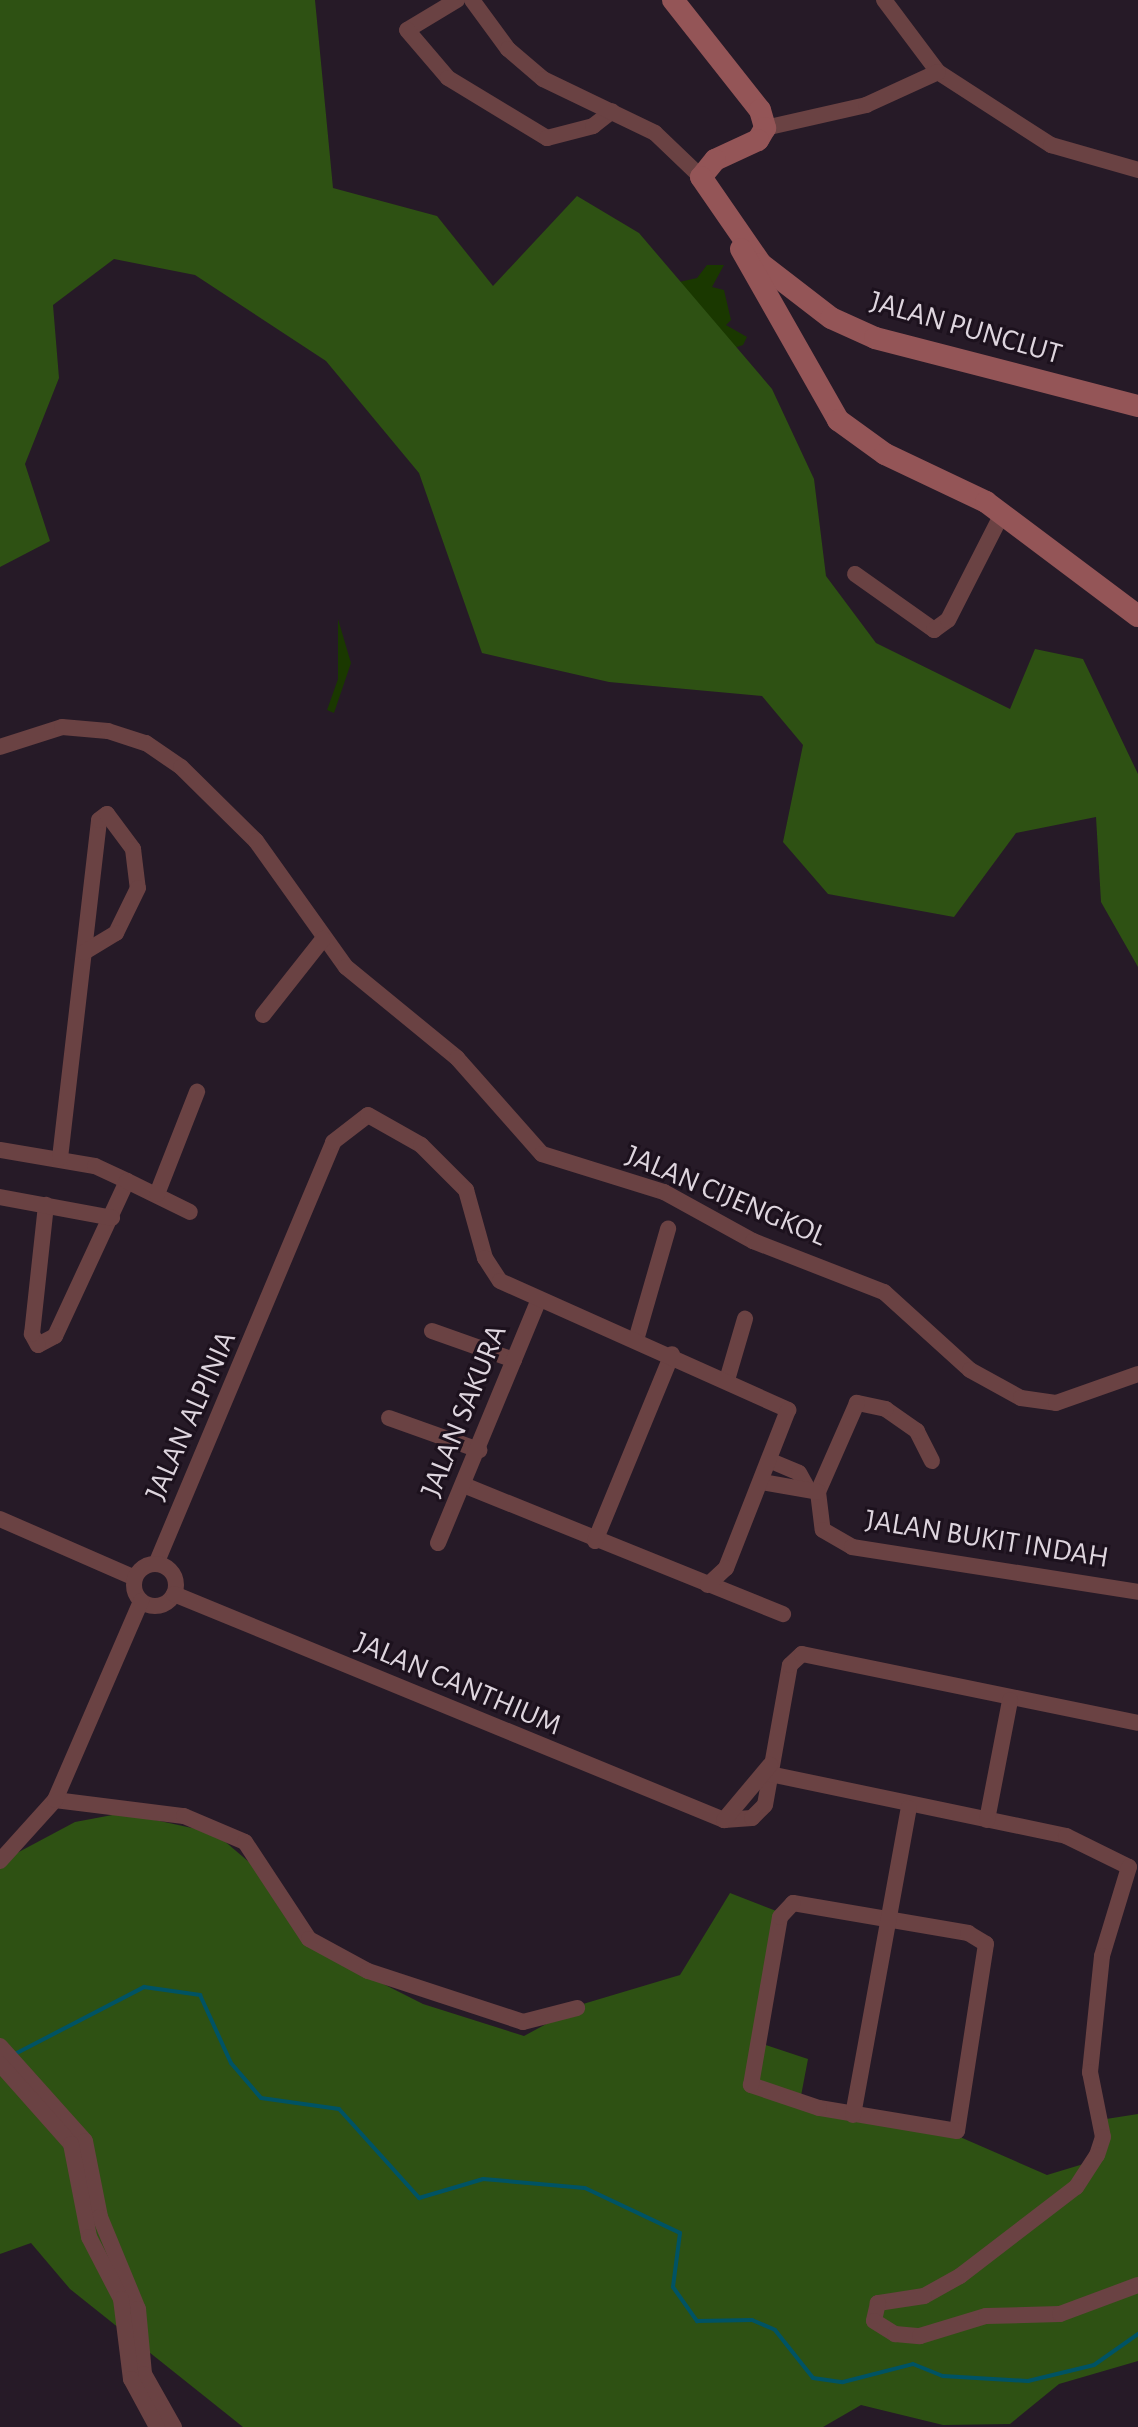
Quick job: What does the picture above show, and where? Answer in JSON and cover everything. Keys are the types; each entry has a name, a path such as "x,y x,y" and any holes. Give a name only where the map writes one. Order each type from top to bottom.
{"main road":[{"path":"673,0 760,110 765,128 701,177"},
{"name":"JALAN PUNCLUT","path":"701,177 737,237 795,292 875,338 1138,406"},
{"path":"737,237 755,283 838,420 885,454 1002,514 1138,616"}],"street":[{"path":"457,0 407,30 448,78 547,138 593,126 612,111"},
{"path":"472,0 508,49 543,79 655,133 701,177"},
{"path":"884,0 938,72 1051,145 1105,164 1138,170"},
{"path":"765,128 855,109 938,72"},
{"path":"855,574 934,630 948,620 1002,514"},
{"name":"JALAN CIJENGKOL","path":"0,747 62,727 146,743 256,841 323,939 386,1005 457,1058 542,1154 664,1192 753,1241 884,1292 970,1370 1021,1398 1056,1403 1138,1374"},
{"path":"60,1158 99,820 107,814 133,849 138,888 116,933 84,952"},
{"path":"263,1015 323,939"},
{"path":"157,1194 197,1092"},
{"name":"JALAN ALPINIA","path":"156,1564 276,1291 333,1142 368,1115 421,1145 453,1173 473,1201 493,1276 539,1299"},
{"path":"0,1150 60,1158 127,1181 190,1212"},
{"path":"46,1205 33,1328 38,1345 55,1336 127,1181"},
{"path":"0,1197 112,1218"},
{"path":"636,1340 668,1229"},
{"path":"539,1299 672,1354 788,1410 771,1461 726,1568 708,1585"},
{"name":"JALAN SAKURA","path":"438,1543 466,1486 539,1299"},
{"path":"727,1380 745,1319"},
{"path":"432,1331 514,1360"},
{"path":"595,1541 672,1354"},
{"path":"813,1490 857,1403 886,1409 917,1431 932,1461"},
{"path":"389,1418 479,1450"},
{"path":"771,1461 799,1473 813,1490"},
{"path":"762,1482 813,1490"},
{"path":"466,1486 595,1541 783,1614"},
{"name":"JALAN BUKIT INDAH","path":"813,1490 823,1530 852,1547 1138,1592"},
{"path":"0,1519 135,1578"},
{"path":"135,1578 156,1564 173,1575 174,1594 163,1605 141,1601"},
{"path":"0,1861 23,1830 55,1800 141,1601 135,1578"},
{"name":"JALAN CANTHIUM","path":"174,1594 724,1820 757,1815 770,1769 790,1665 802,1654 1010,1700"},
{"path":"987,1820 1010,1700 1138,1722 1138,1736"},
{"path":"770,1769 909,1808 1066,1836 1134,1867 1102,1956 1090,2072 1103,2137 1076,2187 940,2289 878,2303 874,2321 895,2334 920,2336 997,2314 1060,2314 1138,2285"},
{"path":"55,1800 184,1816 245,1842 309,1939 368,1971 523,2022 577,2008"},
{"path":"853,2115 909,1808"},
{"path":"0,1842 23,1830"},
{"path":"787,1905 968,1933 986,1944 962,2123 949,2133 853,2115 759,2093 748,2079 787,1905"},
{"path":"0,2046 63,2126 81,2169 89,2237 121,2299 131,2379 157,2427"},
{"path":"0,2064 90,2154 100,2217 138,2309 144,2374 174,2427"}],"green space":[{"path":"0,0 315,0 333,188 437,216 493,286 577,196 639,233 772,389 814,479 826,576 876,643 1010,709 1035,649 1083,659 1138,774 1138,967 1101,902 1096,817 1016,833 954,917 828,894 783,842 803,745 762,696 609,682 482,653 419,473 326,361 195,275 114,259 53,305 59,378 25,464 50,541 0,567"},
{"path":"707,265 724,265 712,287 724,290 731,320 726,325 747,337 743,345 731,349 679,282 697,278"},
{"path":"338,619 351,663 334,713 327,710 338,679"},
{"path":"123,1813 215,1833 270,1880 312,1948 423,2004 524,2036 583,2004 680,1975 730,1893 784,1914 757,2042 808,2059 800,2101 960,2137 1047,2175 1100,2159 1106,2119 1138,2114 1138,2361 1059,2384 1010,2424 943,2425 861,2405 823,2427 243,2427 70,2289 31,2243 0,2254 0,1852 15,1854 75,1822"}],"waterway":[{"path":"13,2055 144,1987 200,1995 231,2063 261,2098 339,2109 419,2198 483,2179 585,2188 680,2233 673,2287 697,2321 752,2320 775,2330 813,2378 843,2382 913,2364 943,2376 1028,2381 1094,2365 1138,2334"}]}
